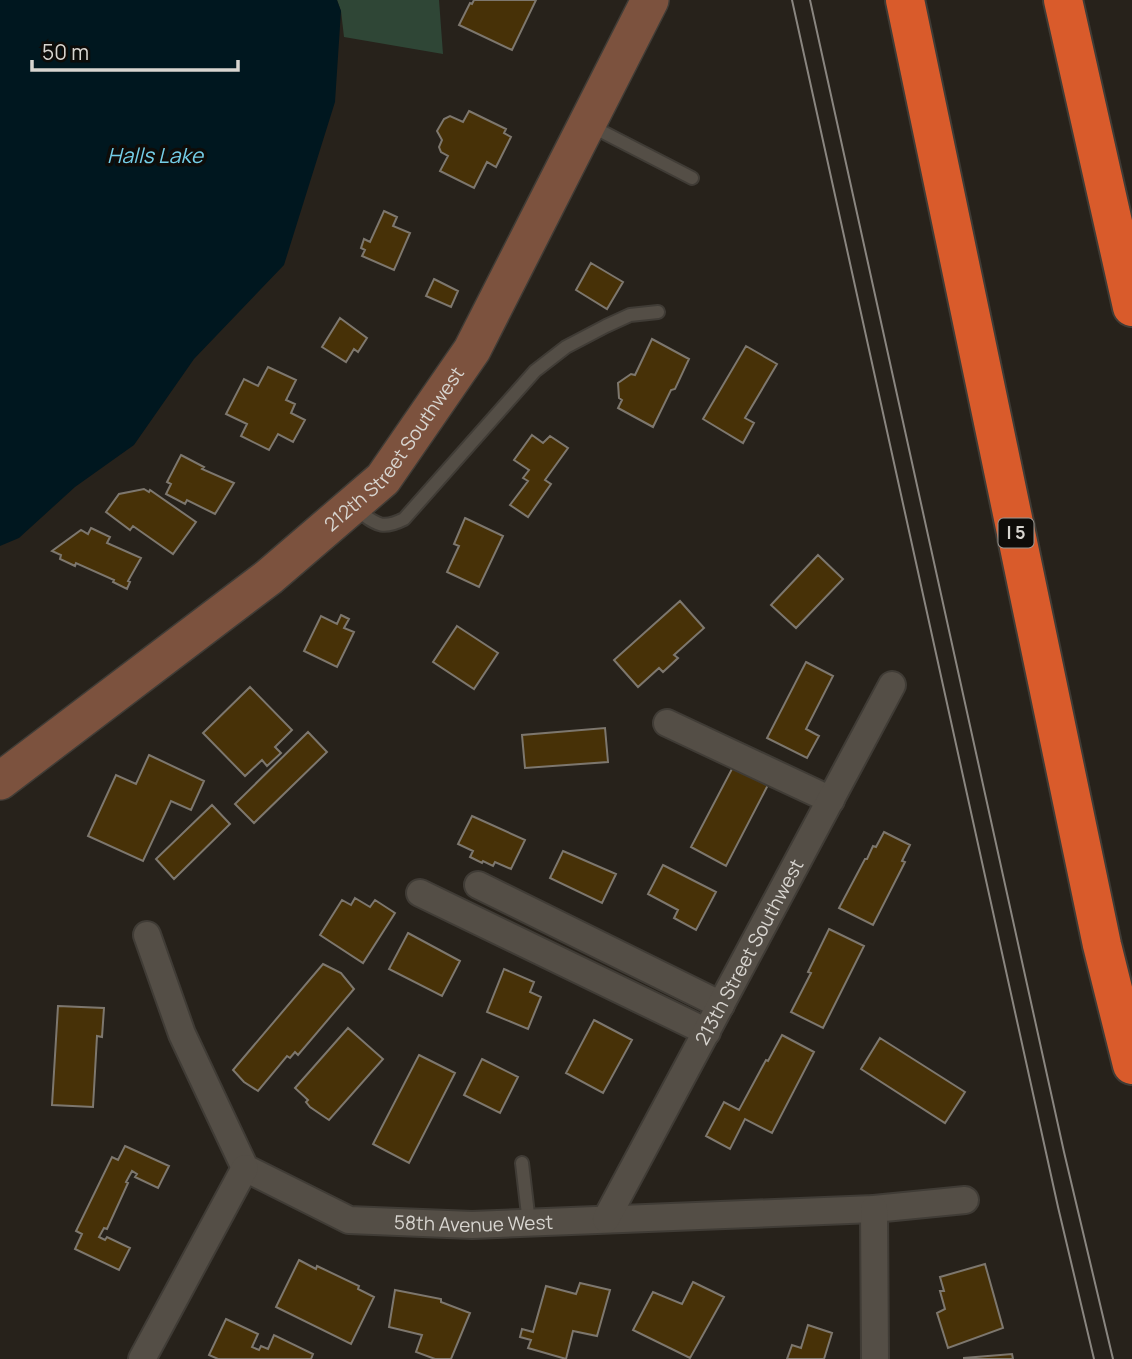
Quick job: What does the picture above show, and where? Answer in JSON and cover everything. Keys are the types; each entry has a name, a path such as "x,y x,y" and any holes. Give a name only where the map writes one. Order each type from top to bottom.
{"highway":[{"name":"I 5","path":"905,0 1102,945 1132,1065"},
{"path":"1063,0 1132,307"}],"main road":[{"name":"212th Street Southwest","path":"0,781 269,577 383,479 472,350 650,0"}],"street":[{"name":"213th Street Southwest","path":"606,1219 892,685"},
{"path":"667,723 831,800"},
{"path":"478,886 721,1005"},
{"path":"419,893 707,1032"},
{"path":"142,1359 245,1168 182,1034 148,935"},
{"name":"58th Avenue West","path":"245,1168 349,1220 472,1225 874,1209 965,1200"},
{"path":"874,1209 875,1359"}],"lane":[{"path":"587,124 692,178"},
{"path":"351,507 376,524 389,526 404,519 535,371 566,347 606,326 630,315 657,312"},
{"path":"522,1163 529,1223"}],"green space":[{"path":"337,0 439,0 443,54 344,37"}],"water":[{"name":"Halls Lake","path":"0,0 337,0 341,11 335,102 284,265 194,359 134,445 75,487 19,538 0,546"}],"building":[{"path":"474,0 536,0 512,50 459,25"},
{"path":"469,111 506,129 504,133 511,137 496,167 487,162 474,188 440,171 448,156 441,152 439,147 442,140 437,131 444,119 450,116 463,122"},
{"path":"384,211 397,217 393,226 410,233 394,270 362,256 365,250 361,248 364,239 370,242"},
{"path":"591,263 623,282 607,309 576,290"},
{"path":"434,279 458,291 451,307 426,296"},
{"path":"340,318 367,338 358,352 354,349 346,362 322,347"},
{"path":"652,339 689,359 653,427 618,408 622,400 619,398 618,383 631,374 635,375"},
{"path":"746,346 777,364 745,418 754,423 743,443 703,419"},
{"path":"268,367 296,380 286,400 295,404 291,413 305,420 293,442 278,434 269,450 241,436 247,424 226,414 244,379 258,386"},
{"path":"532,435 543,443 550,436 568,448 545,480 551,484 528,517 510,505 528,481 523,478 529,470 514,460"},
{"path":"181,455 204,467 202,469 234,483 215,514 187,500 185,504 166,494 171,484 167,482"},
{"path":"144,489 149,492 150,490 196,522 173,554 133,526 130,530 106,512 119,494"},
{"path":"465,518 503,536 479,587 447,572 459,546 454,544"},
{"path":"91,528 110,537 107,543 141,558 128,581 130,582 127,589 113,582 114,580 60,559 61,555 52,551 81,530 88,534"},
{"path":"818,555 843,579 796,628 771,605"},
{"path":"680,601 704,628 674,655 678,658 663,672 659,668 638,687 614,660"},
{"path":"341,615 349,619 344,628 354,632 337,667 304,651 321,616 337,624"},
{"path":"457,626 498,653 474,689 433,662"},
{"path":"806,662 833,676 806,729 819,736 807,758 767,738"},
{"path":"250,687 292,730 275,747 281,753 267,766 262,760 245,776 203,733"},
{"path":"605,728 608,762 525,768 522,735"},
{"path":"308,732 327,752 254,823 235,804"},
{"path":"149,755 204,781 191,810 171,801 143,861 88,836 116,775 136,784"},
{"path":"734,765 769,783 726,866 691,847"},
{"path":"212,805 230,824 174,879 156,859"},
{"path":"472,816 525,840 511,869 495,862 493,866 483,861 482,863 470,857 473,851 458,844"},
{"path":"884,832 910,845 902,861 905,862 873,925 839,908 865,859"},
{"path":"563,851 616,874 602,903 550,878"},
{"path":"663,865 716,892 696,930 674,918 678,910 648,894"},
{"path":"355,898 370,907 375,900 395,913 363,963 320,935 342,900 351,905"},
{"path":"829,929 864,946 823,1028 791,1012"},
{"path":"408,933 460,961 442,996 389,969"},
{"path":"323,964 341,973 354,989 298,1055 295,1052 290,1058 287,1056 258,1091 244,1082 233,1070"},
{"path":"504,969 534,982 530,992 541,997 528,1029 487,1012"},
{"path":"58,1006 104,1008 102,1037 97,1036 93,1107 52,1105"},
{"path":"594,1020 632,1040 603,1093 566,1073"},
{"path":"348,1028 383,1059 329,1120 310,1107 306,1102 308,1100 295,1088"},
{"path":"782,1035 814,1052 772,1133 745,1119 730,1149 706,1136 724,1102 739,1110"},
{"path":"880,1038 965,1092 945,1123 861,1069"},
{"path":"419,1055 455,1073 409,1163 373,1144"},
{"path":"482,1059 518,1077 500,1113 464,1095"},
{"path":"125,1146 169,1166 158,1188 135,1177 137,1174 132,1171 107,1229 104,1228 99,1237 105,1240 107,1237 130,1248 119,1270 75,1249 82,1234 76,1231 112,1157 118,1160"},
{"path":"299,1260 359,1286 358,1289 374,1297 351,1344 276,1307"},
{"path":"985,1264 1003,1328 948,1348 937,1313 945,1309 940,1291 944,1291 940,1277"},
{"path":"693,1282 724,1297 690,1358 633,1330 653,1292 682,1304"},
{"path":"580,1283 610,1290 597,1336 573,1331 566,1359 528,1348 531,1340 520,1337 522,1329 533,1332 546,1286 576,1294"},
{"path":"395,1290 441,1299 441,1302 470,1313 451,1359 435,1359 416,1352 422,1335 389,1327"},
{"path":"226,1319 258,1334 252,1347 259,1350 261,1346 268,1349 274,1335 313,1354 311,1359 218,1359 209,1355"},
{"path":"808,1325 832,1333 824,1359 787,1359 792,1345 801,1348"},
{"path":"1012,1354 1013,1359 964,1359 964,1358"}],"tram line":[{"path":"792,0 1058,1207 1094,1359"},
{"path":"810,0 1064,1152 1113,1359"}]}
